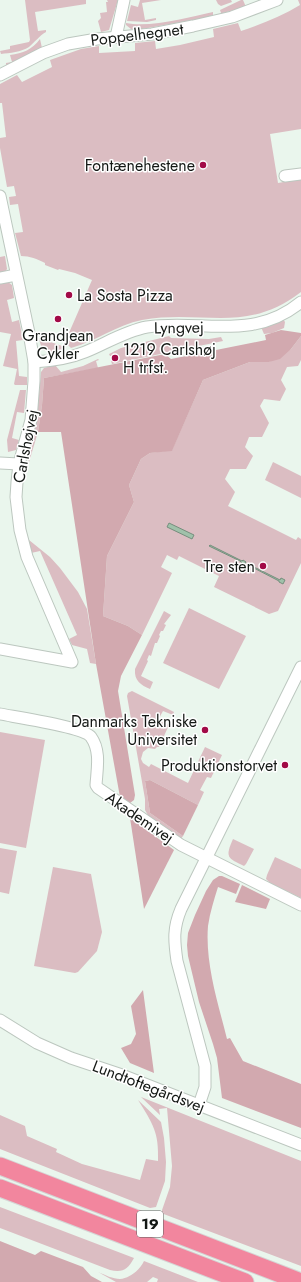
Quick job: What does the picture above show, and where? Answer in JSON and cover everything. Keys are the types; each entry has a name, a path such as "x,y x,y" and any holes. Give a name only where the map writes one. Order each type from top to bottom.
{"highway":[{"name":"19","path":"0,1166 301,1282"},
{"name":"19","path":"0,1188 245,1282"}],"street":[{"path":"116,37 124,0"},
{"name":"Poppelhegnet","path":"0,75 43,53 68,44 82,41 152,34 217,21 267,5 277,0"},
{"path":"286,176 301,174"},
{"name":"Carlshøjvej","path":"0,196 16,275 30,333 34,362 31,420 19,464 16,482 16,497 20,530 27,557 72,662 0,649"},
{"path":"0,278 16,275"},
{"name":"Lyngvej","path":"34,362 54,361 76,356 124,334 146,328 168,325 236,327 257,323 284,313 301,302"},
{"path":"0,463 19,464"},
{"path":"199,1105 205,1087 205,1066 177,961 174,944 176,920 301,666"},
{"name":"Akademivej","path":"0,714 75,729 91,736 98,750 96,785 98,788 181,845 206,858"},
{"path":"206,858 301,904"},
{"name":"Lundtoftegårdsvej","path":"0,1020 36,1043 301,1145"}],"shaded area":[{"path":"25,0 86,0 86,4 35,12 38,31 46,30 46,32 26,49 1,54 0,51 10,49 10,46 29,42 30,40"},
{"path":"107,0 118,0 109,30 101,32 98,21 101,18 100,13 107,12"},
{"path":"140,0 161,0 142,3 145,20 156,18 156,20 147,22 127,21 131,5 138,7"},
{"path":"216,0 231,0 232,2 221,6"},
{"path":"243,0 246,7 221,13 220,10"},
{"path":"298,0 301,0 301,129 270,134 278,183 301,179 301,292 281,305 261,313 242,317 164,317 142,320 133,322 71,348 65,342 92,280 75,273 58,270 33,258 21,256 15,233 23,232 18,204 10,205 9,197 16,196 14,186 7,187 0,148 0,138 6,137 2,103 0,103 0,84 17,75 22,82 52,67 50,60 81,49 99,46 99,53 135,51 135,43 155,41 156,49 214,37 213,29 238,23 241,31 272,20 293,9 300,5"},
{"path":"213,12 213,15 209,17 137,30 131,29 126,25 126,23 158,23"},
{"path":"40,39 42,48 6,66 6,63 12,62 10,55 27,50 34,46"},
{"path":"5,256 7,269 0,275 0,257"},
{"path":"0,282 8,282 12,285 14,298 7,300 12,322 19,320 23,340 16,341 19,376 27,377 27,385 15,385 17,369 3,366 11,334 0,332"},
{"path":"283,319 285,322 284,328 272,333 264,334 261,327"},
{"path":"281,330 301,333 301,336 291,349 280,359 269,362 250,362 203,380 172,451 150,453 141,459 129,485 134,502 107,556 103,616 128,626 142,635 121,676 118,691 135,795 134,800 130,803 120,797 96,664 61,432 38,432 44,378 165,354 171,359 266,340 265,335"},
{"path":"169,336 171,338 209,339 221,337 223,341 112,364 111,361 119,359 119,355 110,356 109,354 121,348"},
{"path":"301,336 301,360 298,366 287,367 281,380 286,389 280,401 264,399 260,406 269,423 262,437 249,437 245,447 253,456 246,469 230,469 225,479 235,492 228,506 296,540 298,537 301,539 301,563 278,611 269,614 214,587 219,576 179,556 177,560 167,555 161,567 172,573 142,635 128,626 103,616 107,556 134,502 129,485 141,459 150,453 172,450 203,380 250,362 269,362 291,349"},
{"path":"39,338 65,347 65,350 48,352 42,348"},
{"path":"98,359 99,360 96,361 98,368 44,378 38,432 29,462 28,459 37,417 41,372 44,368 55,365 61,372 83,366"},
{"path":"20,390 26,390 24,413 17,412 12,438 19,440 16,450 8,452 7,440"},
{"path":"273,462 301,476 301,498 265,480"},
{"path":"169,523 194,535 192,539 167,527"},
{"path":"29,540 50,557 78,592 87,609 96,664 90,663 87,649 72,645 69,639 77,635 40,551 31,553"},
{"path":"210,545 246,562 244,565 240,561 209,546"},
{"path":"250,566 280,580 281,578 285,580 283,584"},
{"path":"189,608 246,636 219,689 163,663"},
{"path":"164,611 171,615 164,624 166,625 159,635 160,636 157,643 155,643 151,656 149,655 148,661 141,676 153,682 150,689 137,680 135,669"},
{"path":"132,691 174,712 173,715 163,711 158,720 169,725 159,747 155,749 148,748 143,752 141,759 143,763 149,767 151,764 188,783 205,747 222,755 211,778 207,777 200,790 204,792 198,805 150,780 145,781 150,813 183,836 180,840 149,817 145,810 145,799 127,696 128,693"},
{"path":"0,732 45,740 26,848 0,843"},
{"path":"150,780 198,805 183,836 150,813 145,781"},
{"path":"130,818 174,850 144,909"},
{"path":"233,839 254,849 244,866 231,859 229,856 228,853"},
{"path":"0,848 17,851 9,894 0,892"},
{"path":"275,857 301,869 301,898 270,883 266,879"},
{"path":"53,867 91,874 102,932 97,951 78,972 75,973 34,966"},
{"path":"219,876 240,884 236,894 218,887 208,926 208,954 210,969 227,1039 230,1038 243,1061 301,1084 301,1128 222,1098 217,1058 199,1002 188,956 187,945 188,933 206,891 213,880"},
{"path":"242,885 270,899 266,909 235,902"},
{"path":"143,990 154,1073 130,1063 121,1048 131,1044 136,1034 131,1006"},
{"path":"141,1097 301,1161 301,1266 161,1213 170,1187 172,1166 167,1108 159,1109 160,1115"},
{"path":"138,1100 161,1122 164,1138 166,1162 165,1181 156,1207 150,1208 0,1149 0,1115 25,1126 27,1136 57,1149 56,1152 82,1164 140,1180 146,1159 158,1161 158,1151 154,1129"},
{"path":"0,1207 134,1258 130,1265 125,1269 118,1271 110,1270 0,1228"},
{"path":"0,1241 35,1255 41,1251 83,1267 91,1276 102,1282 0,1282"},
{"path":"144,1261 198,1282 157,1282 158,1279 153,1277 147,1282 116,1282 98,1272 109,1277 120,1279 134,1273"}],"place":[{"name":"Fontænehestene","path":"203,165"},
{"name":"La Sosta Pizza","path":"69,295"},
{"name":"Grandjean Cykler","path":"58,319"},
{"name":"1219 Carlshøj H trfst.","path":"115,358"},
{"name":"Tre sten","path":"263,566"},
{"name":"Danmarks Tekniske Universitet","path":"205,730"},
{"name":"Produktionstorvet","path":"285,765"}]}
